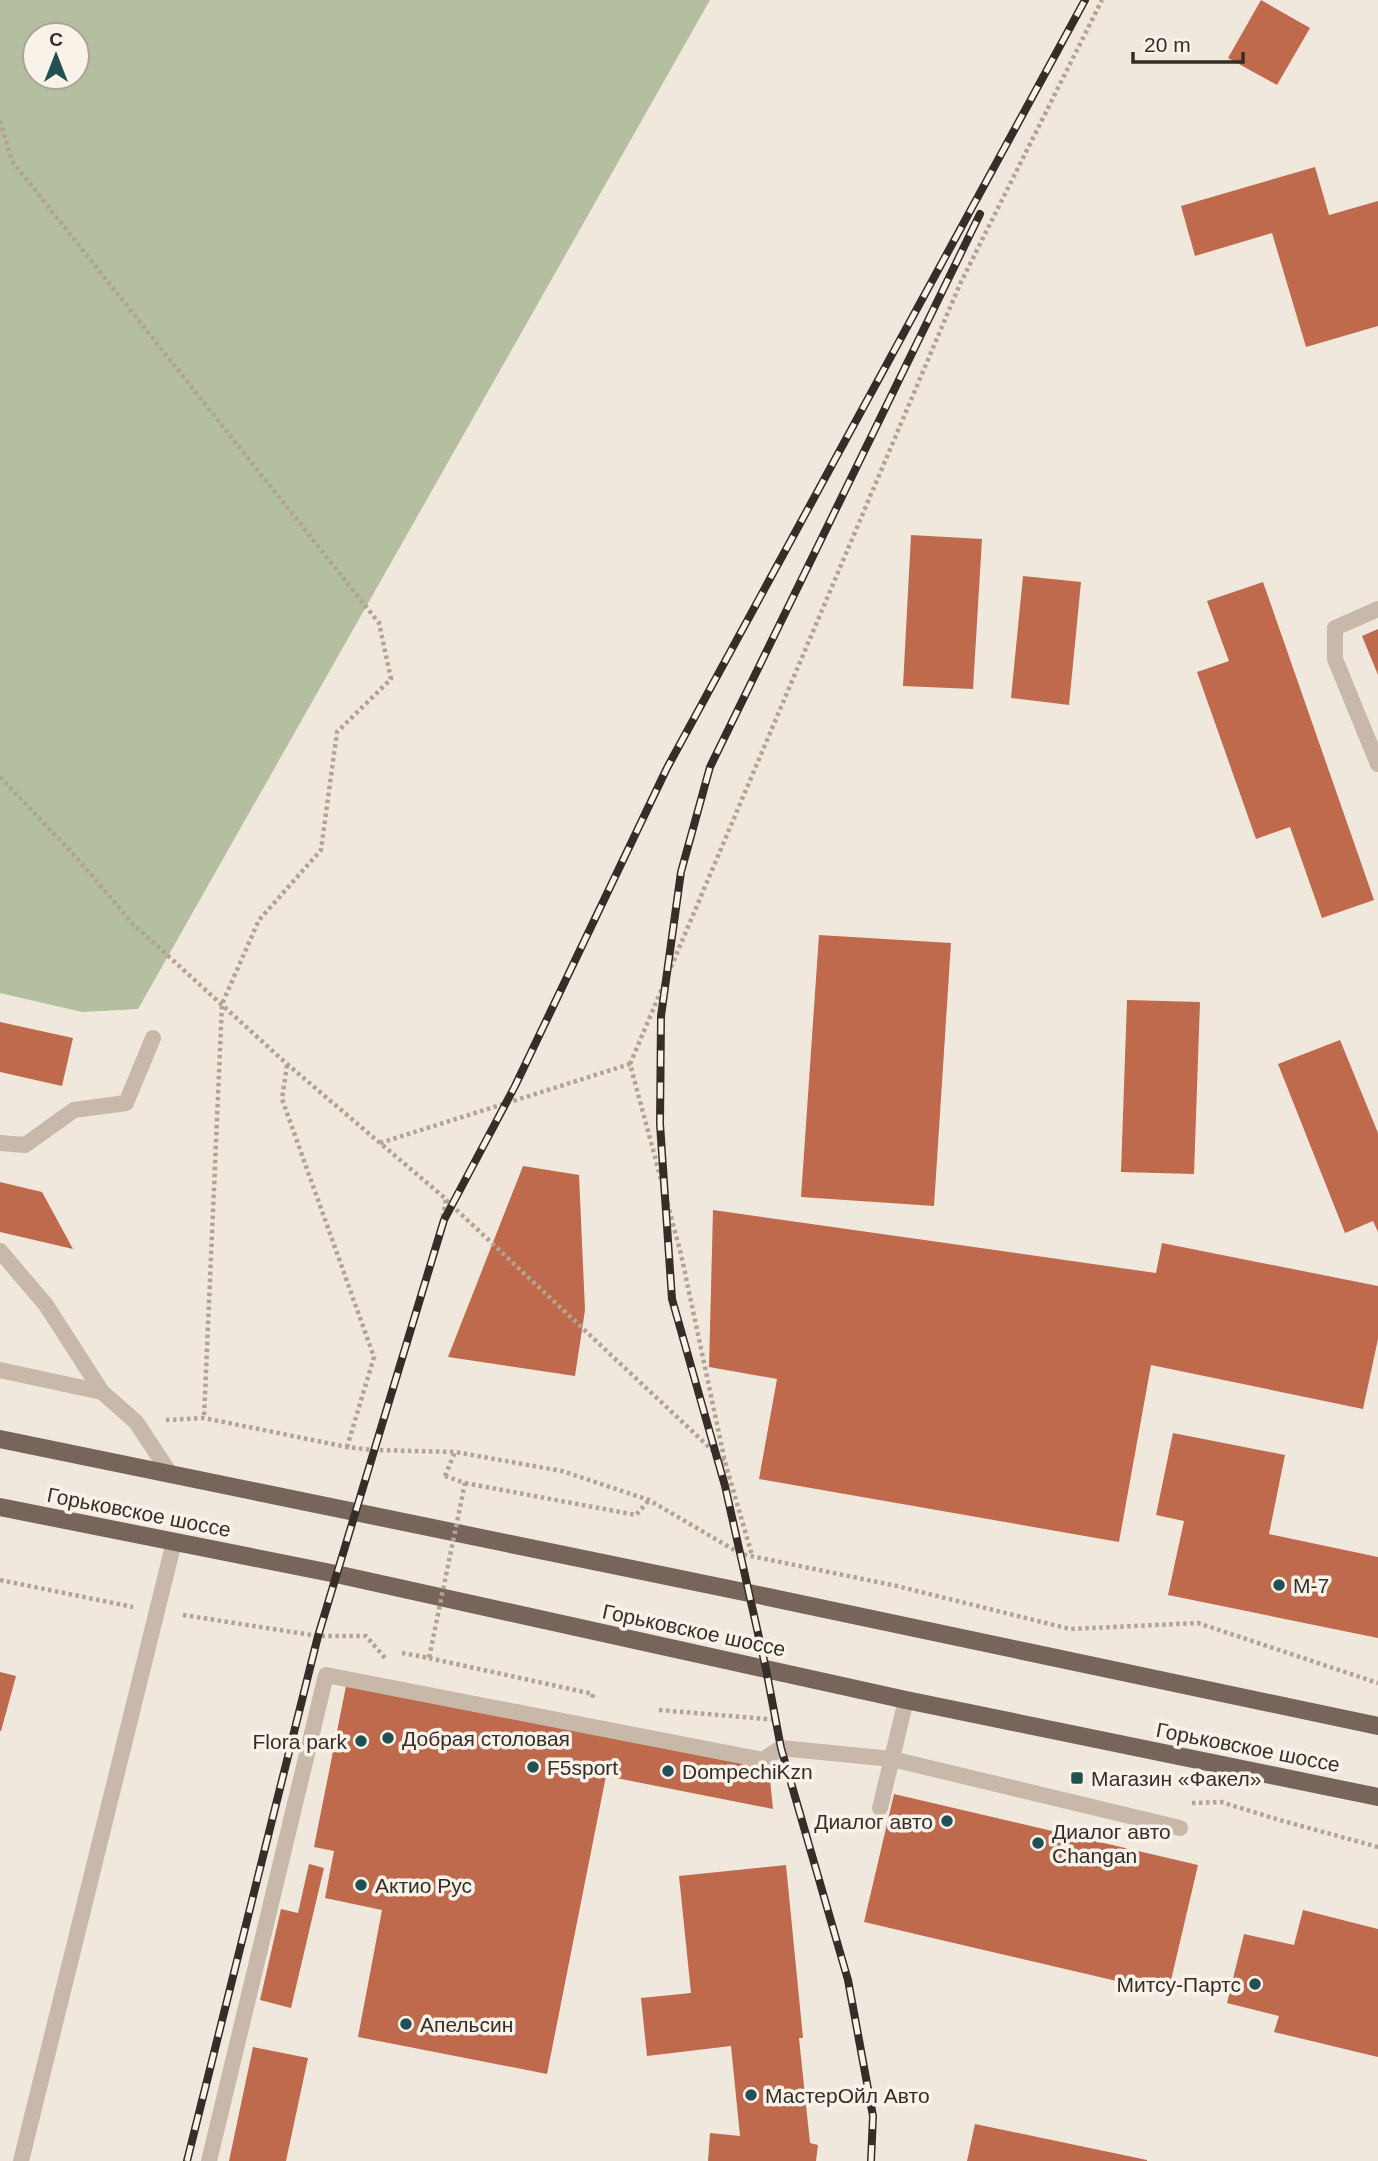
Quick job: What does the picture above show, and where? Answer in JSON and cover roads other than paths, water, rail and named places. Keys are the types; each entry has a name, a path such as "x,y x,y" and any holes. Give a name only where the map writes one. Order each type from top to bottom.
{"main road":[{"name":"Горьковское шоссе","path":"0,1439 1378,1726"},
{"name":"Горьковское шоссе","path":"0,1507 335,1574 906,1700 1378,1797"}],"lane":[{"path":"1378,609 1335,628 1335,659 1378,764"},
{"path":"0,1143 26,1144 74,1110 126,1102 153,1038"},
{"path":"0,1251 46,1305 102,1392 136,1422 171,1475"},
{"path":"0,1370 102,1392"},
{"path":"20,2161 174,1542"},
{"path":"209,2161 326,1675 763,1760 781,1748 892,1759 1180,1828"},
{"path":"880,1808 906,1700"}],"railway":[{"path":"187,2161 318,1636 444,1220 515,1086 667,768 1085,0"},
{"path":"871,2161 873,2116 848,1980 781,1748 725,1486 672,1299 660,1124 661,1016 681,872 710,767 980,214"}],"place":[{"name":"М-7","path":"1279,1585"},
{"name":"Добрая столовая","path":"388,1738"},
{"name":"Flora park","path":"361,1741"},
{"name":"F5sport","path":"533,1767"},
{"name":"DompechiKzn","path":"668,1771"},
{"name":"Магазин «Факел»","path":"1077,1778"},
{"name":"Диалог авто","path":"947,1821"},
{"name":"Диалог авто Changan","path":"1038,1843"},
{"name":"Актио Рус","path":"361,1885"},
{"name":"Митсу-Партс","path":"1255,1984"},
{"name":"Апельсин","path":"406,2024"},
{"name":"МастерОйл Авто","path":"751,2095"}]}
